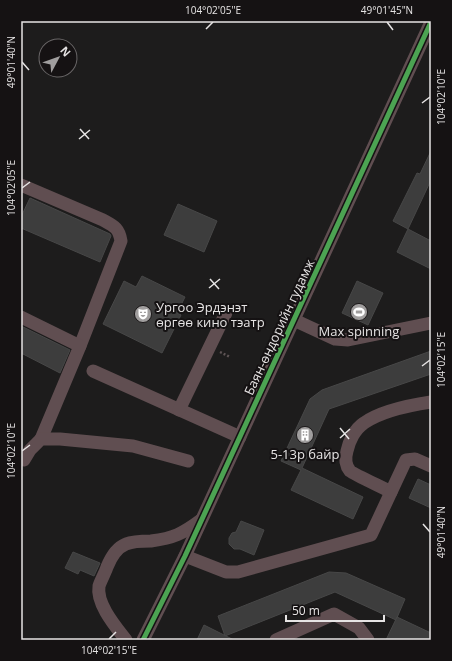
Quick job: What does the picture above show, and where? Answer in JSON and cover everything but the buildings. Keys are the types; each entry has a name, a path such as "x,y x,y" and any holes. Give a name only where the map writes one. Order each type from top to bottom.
{"street":[{"name":"Баян-өндорийн гудамж","path":"143,640 185,556 431,21"},
{"path":"21,185 112,225 120,232 121,241 80,346 41,439 30,450 22,462"},
{"path":"180,410 226,313"},
{"path":"21,316 80,346"},
{"path":"294,320 335,339 348,340 431,323"},
{"path":"94,371 240,437"},
{"path":"391,492 351,471 345,460 348,445 355,433 363,424 378,416 418,404 431,402"},
{"path":"41,439 60,439 134,446 188,461"},
{"path":"185,556 226,572 238,572 371,535 406,460 415,459 431,466"},
{"path":"126,640 108,616 99,593 99,586 111,558 121,547 128,543 172,538 187,531 202,519"},
{"path":"276,640 334,614 359,628 368,640"}],"path":[{"path":"218,351 230,357"}],"cycle path":[{"path":"143,640 185,556 431,22"}],"place":[{"name":"Max spinning","path":"359,312"},
{"name":"Ургоо Эрдэнэт өргөө кино тэатр","path":"143,314"},
{"name":"5-13р байр","path":"305,435"}]}
